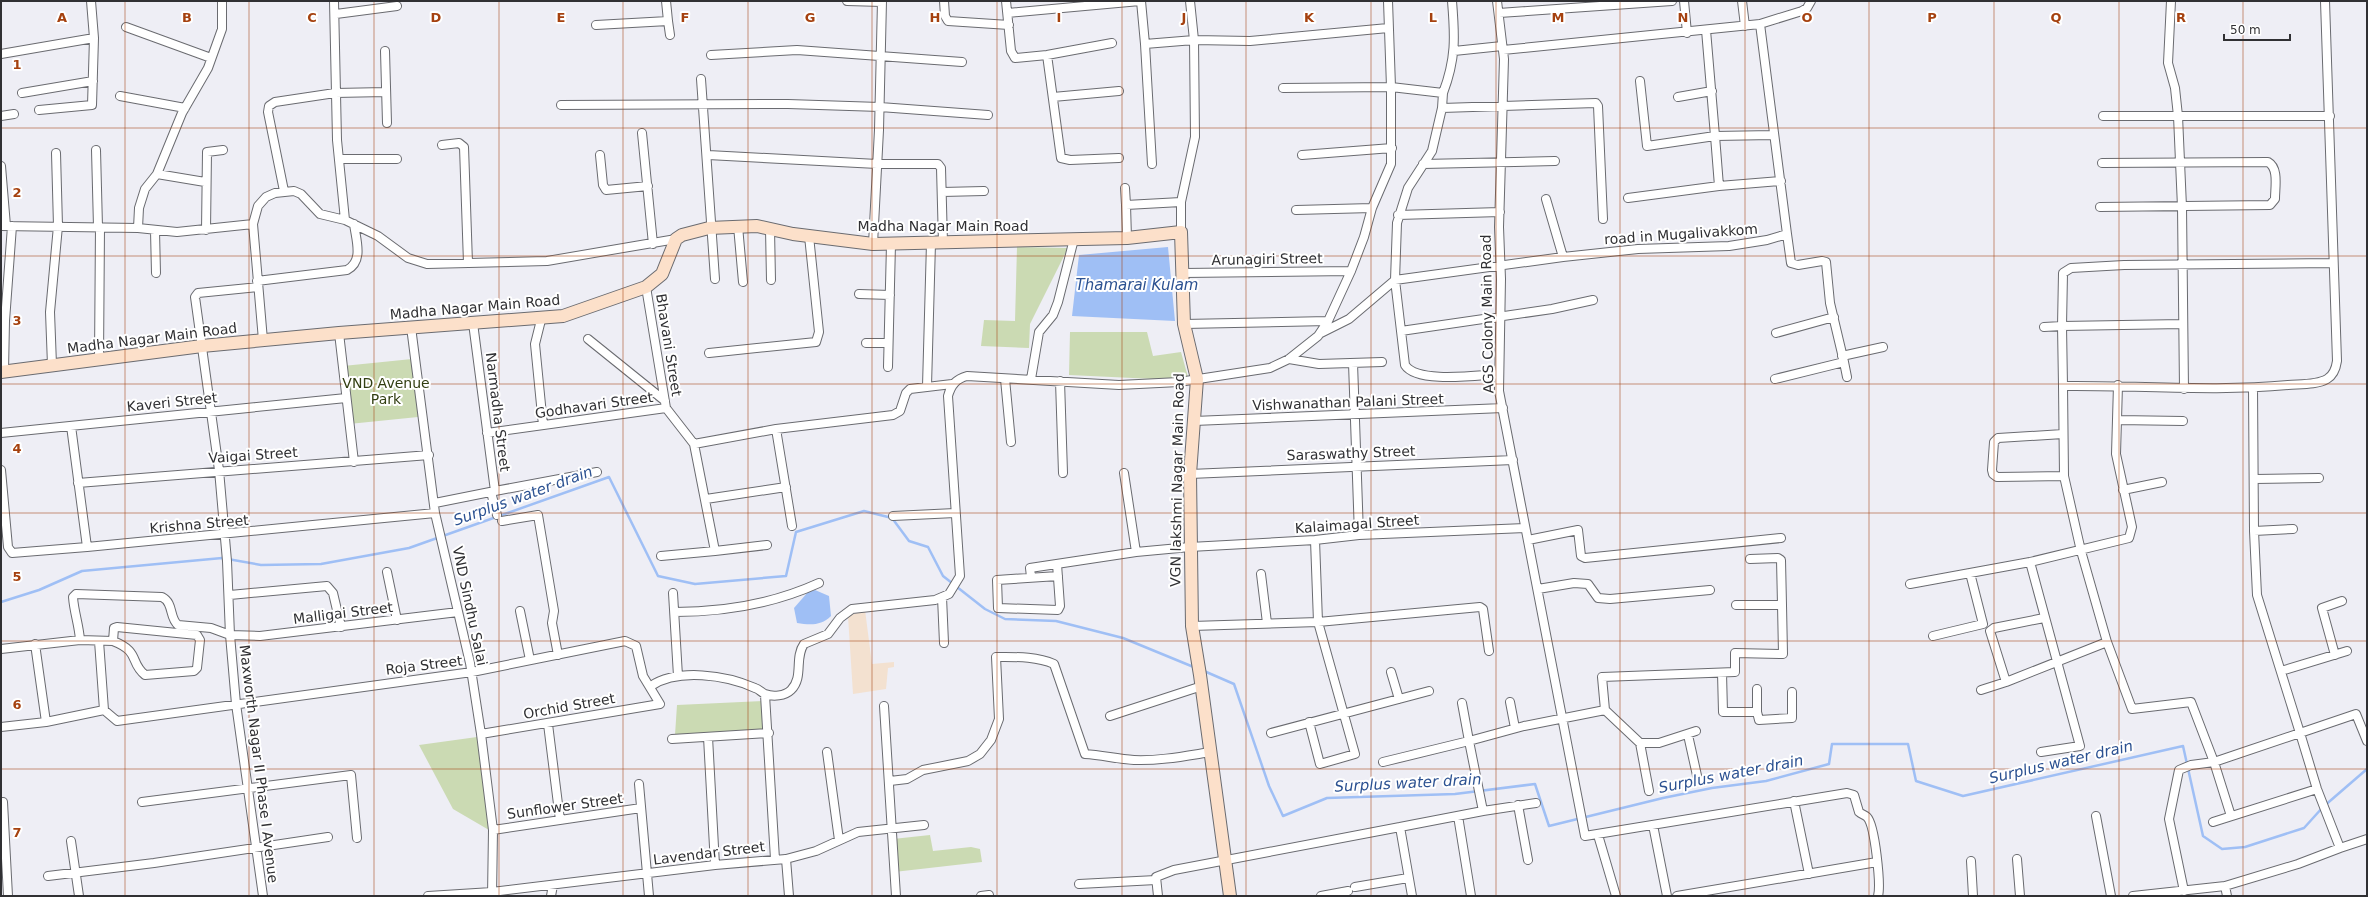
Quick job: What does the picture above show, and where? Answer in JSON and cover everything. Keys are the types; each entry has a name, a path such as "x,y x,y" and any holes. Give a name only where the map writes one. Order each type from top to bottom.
{"street":[{"path":"40,110 92,105 94,38 92,1"},
{"path":"138,228 139,208 145,190 157,174 185,108 212,58 222,29 222,1"},
{"path":"334,1 336,14 335,93 345,220"},
{"path":"666,1 670,35"},
{"path":"847,1 882,1 880,107 872,244"},
{"path":"944,1 945,16 948,21 1009,25"},
{"path":"1006,1 1012,51 1015,58 1047,55 1112,43"},
{"path":"1008,13 1140,1 1145,44 1152,164"},
{"path":"1180,232 1181,202 1195,137 1194,40 1190,1"},
{"path":"651,686 657,682 678,676 719,678 750,686 766,694 784,695 792,689 798,678 799,654 804,644 828,634 840,618 852,609 942,597 954,588 960,576 948,396 952,384 958,379 967,376 1119,385 1197,379 1270,368 1289,359 1320,333 1328,321 1351,271 1364,237 1372,208 1391,164 1391,88 1388,1"},
{"path":"1452,1 1454,51 1452,69 1443,93 1442,108 1432,150 1408,188 1398,215 1395,280 1405,365 1408,370 1416,374 1433,377 1499,374"},
{"name":"AGS Colony Main Road","path":"1497,1 1502,48 1500,212 1501,316 1499,374 1503,408 1562,718 1568,738 1585,836 1598,835"},
{"path":"1499,13 1672,1"},
{"path":"1684,1 1687,33"},
{"path":"1742,1 1745,26"},
{"path":"1454,51 1687,33 1760,24 1802,11 1811,1"},
{"path":"2171,1 2168,63 2175,88 2178,116 2182,207 2184,389"},
{"path":"2063,386 2118,385 2184,389 2254,388 2321,382 2333,373 2337,361 2332,264 2330,116 2325,1"},
{"path":"336,14 397,6"},
{"path":"596,25 668,21"},
{"path":"1760,24 1773,135 1781,181 1791,263 1798,265 1822,261 1826,262 1834,317 1847,377"},
{"path":"126,27 212,58"},
{"path":"1145,44 1194,40 1250,41 1388,28"},
{"path":"1706,30 1719,186"},
{"path":"1,54 94,38"},
{"path":"711,55 797,50 962,62"},
{"path":"385,51 387,123"},
{"path":"1047,55 1054,97 1061,158 1070,160 1119,158"},
{"path":"701,79 708,155 715,279"},
{"path":"1640,81 1647,146 1715,136 1773,135"},
{"path":"22,93 93,82"},
{"path":"1283,88 1391,88 1443,93"},
{"path":"1054,97 1119,91"},
{"path":"1678,97 1712,91"},
{"path":"284,191 268,112 269,106 275,102 335,93 386,92"},
{"path":"120,96 185,108"},
{"path":"1442,108 1502,107 1587,102 1597,104 1603,219"},
{"path":"561,105 703,104 880,107 988,115"},
{"path":"1,116 14,114"},
{"path":"2103,116 2330,116"},
{"path":"642,133 653,244"},
{"path":"442,145 459,143 464,147 468,263"},
{"path":"1302,155 1392,148"},
{"path":"96,150 99,227 99,359"},
{"path":"206,230 205,182 207,152 223,150"},
{"path":"52,365 50,312 58,226 56,154"},
{"path":"600,155 603,185 606,190 648,186"},
{"path":"708,155 877,164 938,164 941,168 942,192 927,386"},
{"path":"339,159 397,159"},
{"path":"1423,164 1555,161"},
{"path":"2100,207 2270,205 2276,199 2275,170 2273,165 2268,162 2180,164 2102,163"},
{"path":"1,166 6,226 3,371"},
{"path":"157,174 205,182"},
{"path":"1628,198 1719,186 1781,181"},
{"path":"1125,188 1127,238"},
{"path":"263,340 253,224 254,216 258,206 266,197 284,191 301,194 312,208 325,216 345,220 378,236 408,258 417,262 468,263 547,261 676,239"},
{"path":"942,192 984,191"},
{"path":"1546,199 1563,257"},
{"path":"1126,205 1181,202"},
{"path":"1296,210 1372,208"},
{"path":"1398,215 1500,212"},
{"path":"6,226 138,228 177,232 253,224"},
{"path":"258,284 347,270 353,267 358,256 354,224"},
{"path":"738,226 743,282"},
{"name":"Madha Nagar Main Road","path":"3,371 202,346 263,340 542,316 563,316 646,287 662,274 676,239 682,235 712,228 757,226 809,236 872,244 1127,238 1180,232"},
{"path":"770,229 771,280"},
{"path":"156,231 156,273"},
{"name":"VGN lakshmi Nagar Main Road","path":"1180,232 1184,273 1184,324 1197,379 1190,474 1192,626 1211,752 1230,896"},
{"name":"road in Mugalivakkom","path":"1395,280 1563,257 1638,249 1728,246 1767,240 1787,234"},
{"path":"709,353 816,342 819,332 809,236"},
{"path":"1031,379 1039,332 1053,314 1058,302 1074,239"},
{"path":"888,367 891,244"},
{"path":"2231,816 2214,762 2191,702 2132,709 2107,642 2082,551 2064,476 2062,326 2063,273 2066,270 2124,265 2332,264"},
{"name":"Arunagiri Street","path":"1184,273 1351,271"},
{"path":"1320,333 1341,325 1395,280"},
{"name":"Maxworth Nagar II Phase I Avenue","path":"258,284 196,293 219,470 230,595 230,635 236,704 263,896"},
{"name":"Bhavani Street","path":"646,287 666,404"},
{"path":"859,294 890,295"},
{"path":"1401,331 1552,309 1593,300"},
{"path":"542,316 535,344 543,425"},
{"path":"1776,333 1834,317"},
{"path":"1184,324 1328,321"},
{"name":"Narmadha Street","path":"435,503 493,492 473,323"},
{"path":"2044,327 2183,324"},
{"name":"VND Sindhu Salai","path":"412,327 436,512 472,672 481,734 493,830 492,894"},
{"path":"339,333 354,462"},
{"path":"588,339 666,404"},
{"path":"866,343 888,344"},
{"path":"1775,379 1883,347"},
{"path":"1289,359 1312,364 1382,362"},
{"path":"1353,363 1359,535"},
{"path":"1005,379 1011,442"},
{"path":"1060,381 1063,473"},
{"path":"694,444 776,429 893,415 900,411 907,391 913,388 952,384"},
{"path":"1910,584 2030,562 2126,540 2131,535 2132,527 2116,454 2118,385"},
{"path":"2254,388 2254,531 2257,595 2317,789 2340,848"},
{"name":"Kaveri Street","path":"1,433 210,410 346,398"},
{"name":"Godhavari Street","path":"487,433 666,404 694,444 715,551"},
{"name":"Vishwanathan Palani Street","path":"1194,421 1503,408"},
{"path":"2118,420 2183,421"},
{"path":"71,426 87,547"},
{"path":"776,429 792,526"},
{"path":"2063,434 1998,438 1994,442 1992,470 1993,474 1998,477 2064,476"},
{"name":"Vaigai Street","path":"78,483 219,470 354,462 429,455"},
{"name":"Saraswathy Street","path":"1190,474 1513,460"},
{"path":"1,470 2,499"},
{"path":"558,654 552,623 554,611 538,515 499,518 493,492 597,472"},
{"path":"1124,473 1136,552"},
{"path":"2255,479 2319,478"},
{"path":"2123,490 2162,482"},
{"path":"706,499 786,487"},
{"name":"Krishna Street","path":"2,499 8,548 12,553 224,534 436,512"},
{"path":"893,516 955,513"},
{"name":"Kalaimagal Street","path":"1031,577 1030,568 1136,552 1190,547 1315,540 1359,535 1525,528"},
{"path":"2254,531 2293,529"},
{"path":"1528,540 1578,530 1581,556 1585,558 1780,538"},
{"path":"1309,722 1318,762 1323,765 1355,754 1318,622 1315,540"},
{"path":"662,556 767,544"},
{"path":"1649,791 1640,743 1605,710 1602,677 1736,672 1735,654 1783,654 1781,560 1778,558 1750,559"},
{"path":"2030,562 2080,746 2041,752"},
{"path":"1057,564 1058,576 1060,606 1058,610 998,608 997,580 1058,576"},
{"path":"387,572 397,620"},
{"path":"1932,636 1983,624 1970,573"},
{"path":"1261,574 1266,623"},
{"path":"675,612 735,608 807,588 819,583"},
{"path":"1538,589 1581,583 1588,584 1598,598 1610,599 1710,590"},
{"path":"230,595 327,586 333,593 341,627"},
{"name":"Malligai Street","path":"80,640 73,597 76,594 88,593 162,597 169,603 174,622 178,625 211,628 230,635 260,636 458,612"},
{"path":"673,593 678,676"},
{"path":"942,597 944,643"},
{"path":"2335,655 2322,608 2342,601"},
{"path":"1736,605 1782,605"},
{"path":"1192,626 1318,622 1480,607 1483,609 1490,651"},
{"path":"520,611 530,660"},
{"path":"2006,682 1990,631 1994,628 2044,618"},
{"path":"1,649 80,640 113,641 124,646 133,653 145,675 194,671 197,668 200,640 197,636 117,627 114,630 113,641"},
{"path":"1,727 46,722 104,710 99,641"},
{"name":"Roja Street","path":"104,710 117,721 380,683 472,672 625,641 636,646 643,676 651,686"},
{"path":"1981,690 2006,682 2107,642"},
{"path":"35,644 46,722"},
{"path":"2281,671 2347,651"},
{"path":"890,779 907,779 923,770 968,762 974,758 991,740 999,719 996,657 1018,657 1046,661 1054,664 1082,740 1085,754 1132,760 1164,760 1211,752"},
{"path":"1391,672 1399,699"},
{"path":"1722,673 1723,712 1757,712"},
{"path":"1110,716 1201,681"},
{"name":"Orchid Street","path":"481,734 548,724 660,704 651,686"},
{"path":"1757,689 1757,712 1759,720 1792,718 1792,692"},
{"path":"1271,733 1429,691"},
{"path":"766,694 775,859"},
{"path":"1510,702 1515,728"},
{"path":"1462,703 1483,811"},
{"path":"884,706 890,779 896,896"},
{"path":"1383,762 1515,728 1605,710"},
{"path":"2184,891 2169,819 2179,770 2214,762 2356,714 2367,741"},
{"path":"548,724 560,820"},
{"path":"1640,743 1659,743 1688,735 1696,730"},
{"path":"672,739 769,733"},
{"path":"1688,735 1698,780"},
{"path":"708,737 715,865"},
{"path":"828,752 839,840"},
{"path":"142,802 351,775 356,838"},
{"path":"639,784 649,896"},
{"path":"2213,822 2317,789"},
{"path":"1616,896 1598,835 1840,793 1854,795 1859,812 1867,817 1870,823 1877,862 1878,896"},
{"path":"1794,801 1809,874"},
{"path":"3,802 8,896"},
{"path":"1158,896 1156,877 1174,870 1226,862 1400,827 1536,802"},
{"path":"1518,806 1528,860"},
{"name":"Sunflower Street","path":"493,830 641,808"},
{"path":"1458,816 1470,896"},
{"path":"2096,816 2110,896"},
{"name":"Lavendar Street","path":"428,896 492,894 715,865 786,859 816,851 858,832 924,824"},
{"path":"1653,826 1667,896"},
{"path":"1400,827 1412,896"},
{"path":"48,876 154,863 328,837"},
{"path":"2134,896 2225,886 2298,864 2367,839"},
{"path":"71,840 79,896"},
{"path":"786,859 789,896"},
{"path":"2017,859 2020,896"},
{"path":"1971,861 1973,896"},
{"path":"1677,896 1877,862"},
{"path":"1321,896 1408,878"},
{"path":"1079,884 1156,880"},
{"path":"551,896 553,885"},
{"path":"2225,886 2227,896"}],"shaded area":[{"path":"865,610 872,664 894,662 894,667 888,668 886,689 853,694 848,616"}],"green space":[{"path":"1017,247 1068,248 1030,324 1029,348 981,346 984,320 1015,321"},
{"path":"1070,332 1147,332 1153,356 1181,352 1188,377 1154,379 1069,375"},
{"name":"VND Avenue Park","path":"412,359 418,417 349,424 343,366"},
{"path":"763,701 764,729 675,735 677,705"},
{"path":"477,737 489,830 453,809 419,745"},
{"path":"930,835 933,851 971,847 980,849 982,862 894,872 893,839"}],"water":[{"name":"Thamarai Kulam","path":"1168,247 1175,321 1072,316 1079,255"},
{"path":"815,590 829,596 831,616 823,622 815,624 797,623 794,608 808,592"}],"waterway":[{"name":"Surplus water drain","path":"1,602 39,590 82,571 222,558 261,565 321,564 409,548 609,477 658,576 695,584 786,576 796,532 864,511 892,518 909,541 928,547 943,576 985,609 1005,619 1056,621 1123,638 1196,668"},
{"name":"Surplus water drain","path":"1204,671 1234,684 1269,786 1283,816 1327,798 1455,794 1535,784 1549,826 1663,798 1712,788 1766,781 1829,764 1832,744 1908,744 1916,781 1963,796 2183,746 2203,836 2222,849 2245,847 2304,828 2323,807 2367,769"}]}
